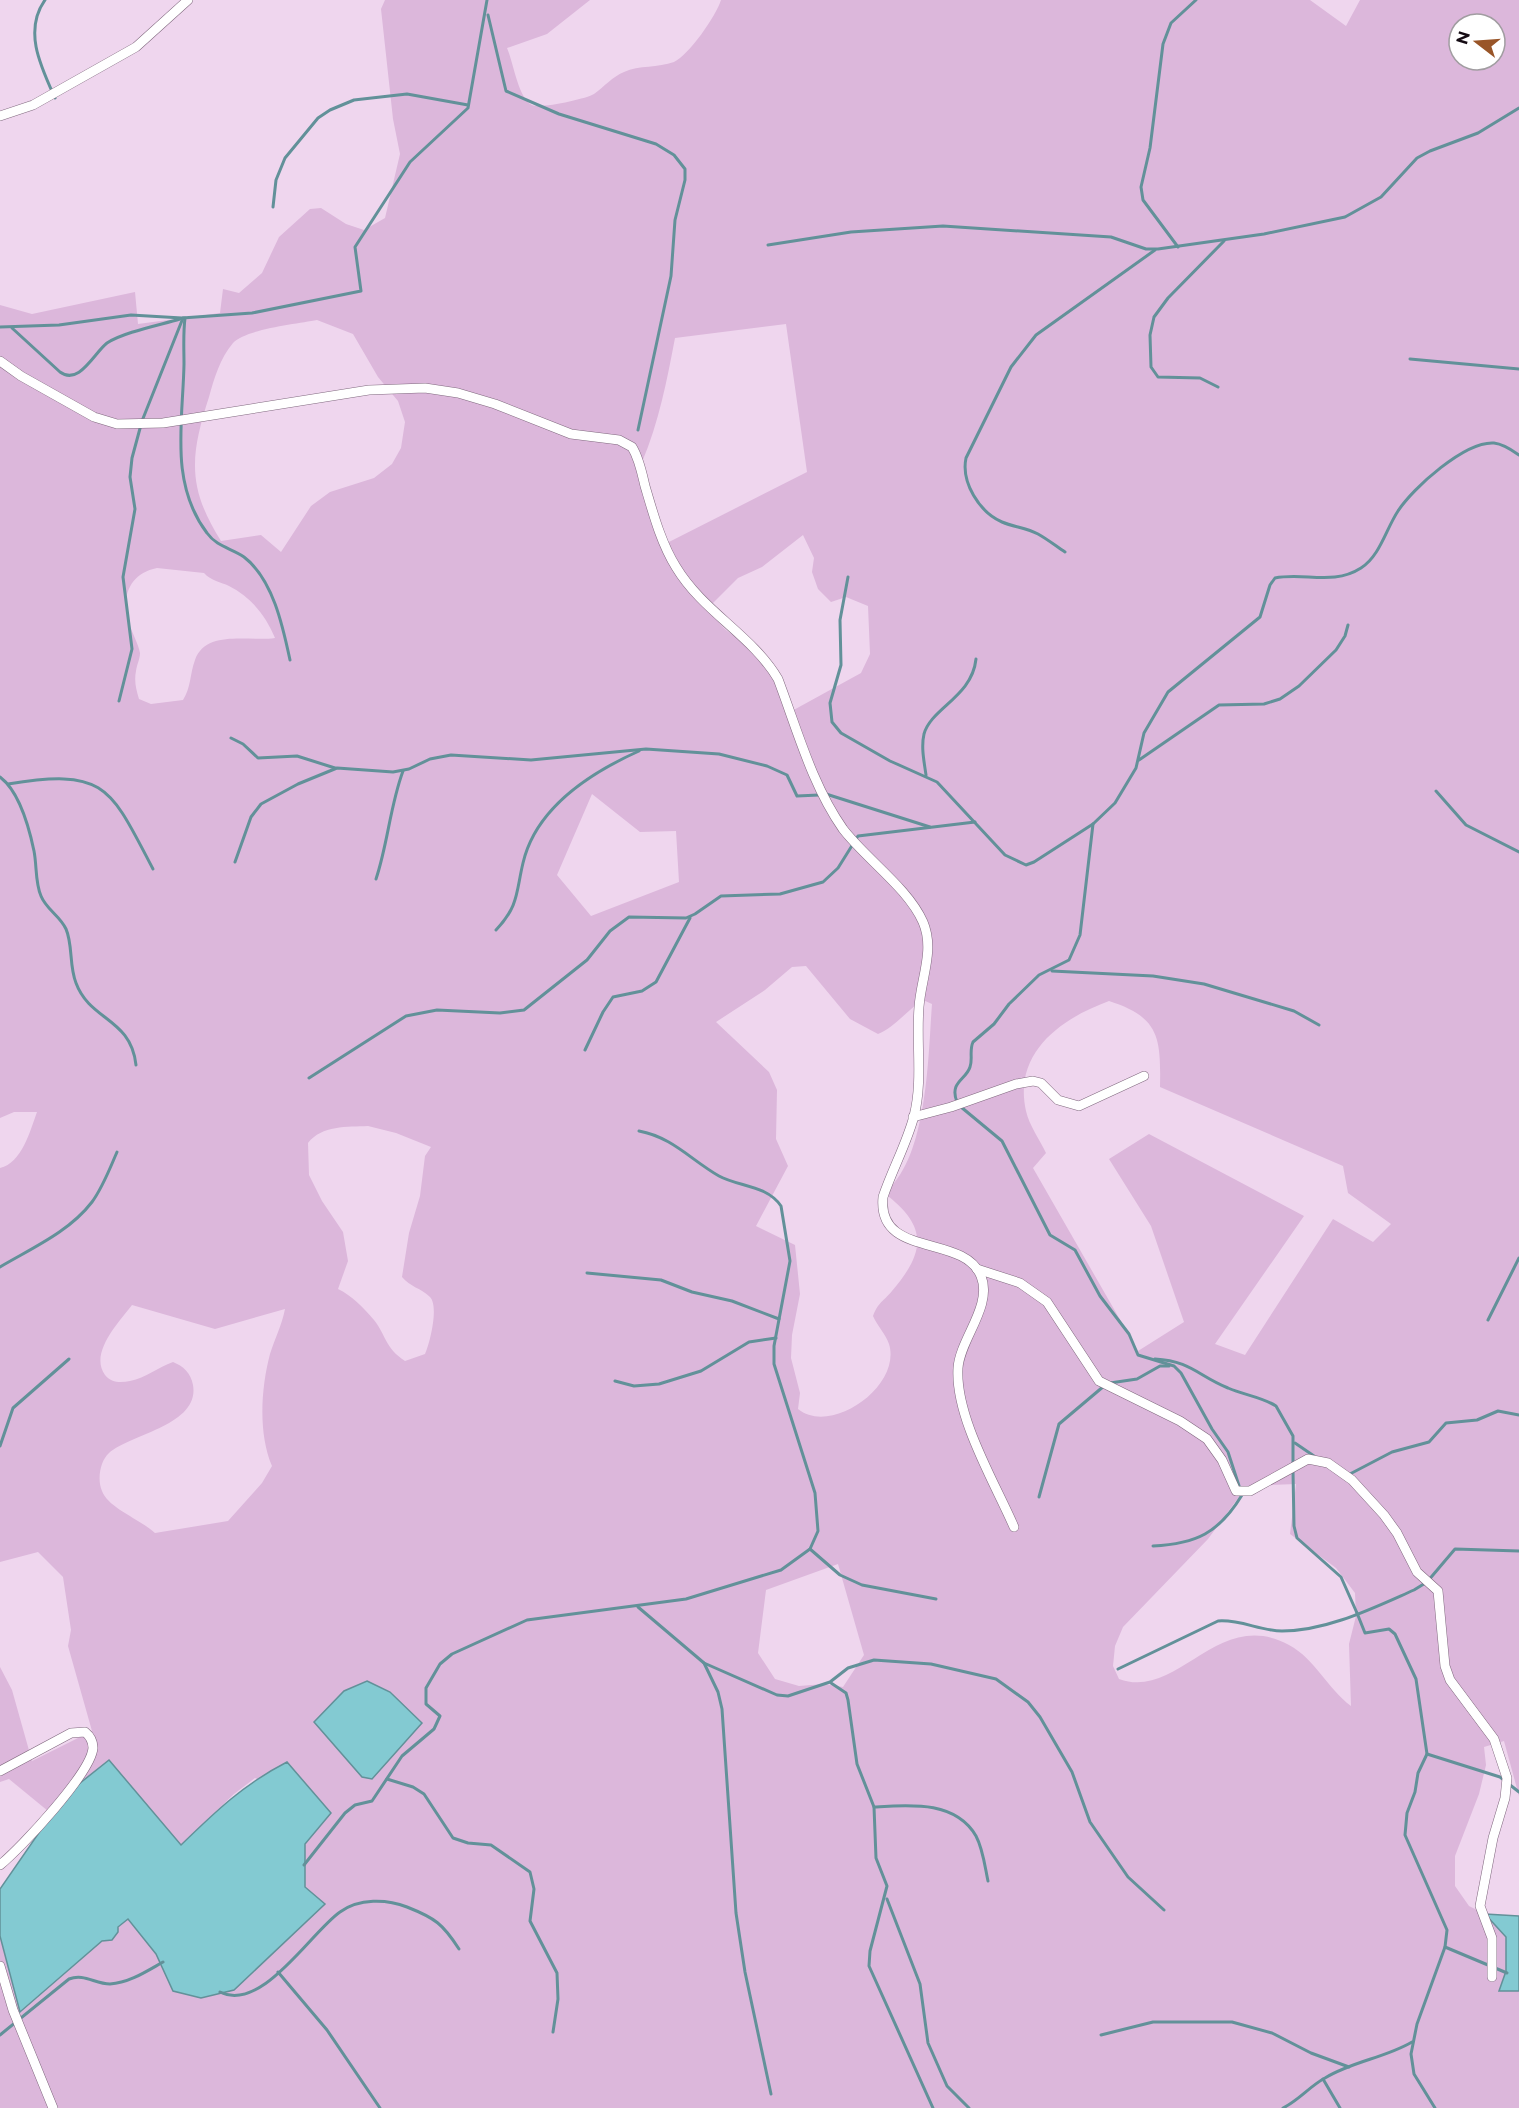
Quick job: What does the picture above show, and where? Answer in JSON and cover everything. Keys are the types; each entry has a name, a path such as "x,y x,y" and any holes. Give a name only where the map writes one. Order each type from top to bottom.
{"street":[{"path":"0,116 33,105 136,47 188,0"},
{"path":"0,361 94,417 117,424 163,423 369,390 425,388 458,393 495,404 571,434 618,440 632,447 656,520 676,567 699,597 757,649 772,668 811,768 829,805 844,829 913,906 924,924 928,949 919,1007 918,1079 913,1117 883,1197 884,1217 896,1232 964,1258 977,1269 1020,1284 1047,1302 1099,1381 1180,1421 1207,1439 1222,1460 1236,1491 1250,1491 1308,1459 1321,1460 1352,1480 1397,1533 1417,1572 1438,1592 1442,1611 1445,1666 1450,1680 1494,1739 1507,1778 1505,1798 1493,1838 1480,1906 1492,1938 1492,1977"},
{"path":"913,1117 951,1107 1016,1084 1033,1081 1041,1083 1059,1100 1079,1106 1144,1076"},
{"path":"977,1269 983,1288 981,1301 959,1357 960,1397 976,1442 1014,1527"},
{"path":"0,1771 71,1732 85,1732 90,1737 93,1750 80,1776 26,1841 0,1865"},
{"path":"0,1966 13,2010 53,2108"}],"shaded area":[{"path":"385,0 590,0 547,34 507,48 523,95 532,105 544,106 594,94 624,72 674,62 687,52 701,34 721,0 1310,0 1346,26 1360,0 1519,0 1519,1796 1504,1741 1484,1747 1486,1765 1479,1794 1455,1856 1455,1886 1469,1906 1485,1914 1506,1937 1506,1971 1499,1991 1519,1991 1519,2108 0,2108 0,1936 21,2012 128,1919 156,1954 173,1991 234,1990 325,1904 305,1887 305,1844 331,1813 255,1778 234,1794 181,1845 109,1760 48,1811 9,1779 0,1782 0,1667 12,1690 32,1761 92,1731 68,1646 71,1630 63,1577 38,1552 0,1562 0,1168 8,1165 20,1153 37,1112 14,1112 0,1118 0,305 32,314 135,292 138,324 220,313 223,289 239,293 262,273 279,237 310,209 321,208 346,224 364,230 385,218 400,154 393,119 381,9","holes":["317,320 353,334 378,377 398,401 405,422 401,448 392,464 374,478 330,492 311,506 281,552 261,535 221,541 202,504 197,487 195,454 215,376 224,355 233,343 249,334","786,324 807,472 667,543 642,462 658,416 675,338","803,535 814,558 812,572 818,589 831,602 846,597 868,606 870,654 861,673 790,712 761,658 747,644 726,630 715,615 712,604 738,578 762,567","157,568 204,573 213,580 237,590 251,601 267,622 275,638 230,639 209,644 201,650 195,660 188,691 183,700 151,704 139,699 135,675 140,653 127,616 126,606 129,589 139,576","592,794 640,832 676,831 679,882 591,916 557,875","806,966 850,1019 878,1034 890,1028 923,1000 932,1004 927,1078 917,1132 910,1156 899,1177 884,1193 909,1217 915,1228 917,1239 916,1251 911,1263 903,1277 879,1304 873,1316 889,1344 890,1360 885,1376 875,1390 861,1402 845,1411 828,1416 812,1416 798,1409 800,1393 791,1358 792,1335 800,1294 795,1245 756,1226 788,1166 776,1139 777,1090 769,1072 716,1022 765,990 792,967","1109,1001 1138,1014 1154,1031 1159,1055 1160,1087 1343,1166 1348,1193 1391,1224 1373,1242 1333,1219 1245,1355 1215,1344 1304,1216 1149,1134 1109,1159 1151,1226 1184,1322 1138,1351 1033,1168 1046,1153 1027,1116 1024,1090 1027,1072 1034,1055 1044,1041 1074,1018","368,1126 396,1133 431,1147 425,1156 420,1196 409,1233 402,1277 430,1297 434,1308 433,1325 425,1354 405,1361 393,1351 366,1311 338,1289 348,1261 343,1232 322,1201 309,1175 308,1143 314,1137 328,1130","132,1305 215,1329 285,1309 270,1354 263,1396 263,1425 272,1466 262,1483 228,1521 155,1533 111,1503 100,1487 102,1466 109,1453 175,1419 186,1410 192,1399 193,1385 190,1377 186,1370 173,1362 127,1382 113,1381 105,1375 101,1366 103,1348","1296,1484 1290,1534 1336,1568 1355,1593 1356,1616 1349,1644 1351,1706 1298,1651 1289,1645 1264,1636 1241,1637 1220,1644 1160,1677 1140,1682 1119,1679 1113,1666 1115,1646 1123,1627 1208,1539 1247,1486","838,1564 864,1655 843,1687 824,1684 799,1686 775,1679 758,1653 766,1590"]},
{"path":"367,1681 390,1692 422,1723 372,1779 362,1777 314,1722 344,1691"},
{"path":"109,1760 181,1845 244,1789 287,1762 331,1813 305,1844 305,1887 325,1904 234,1990 201,1998 173,1991 156,1954 128,1919 118,1927 118,1932 112,1940 102,1941 20,2012 0,1936 0,1889 65,1795"},
{"path":"1485,1914 1519,1916 1519,1991 1499,1991 1506,1971 1506,1937"}],"waterway":[{"path":"45,0 35,24 36,49 55,98"},
{"path":"0,327 59,325 131,315 182,318 252,313 361,291 355,247 410,162 468,108 487,0"},
{"path":"1178,247 1143,200 1141,187 1150,148 1163,44 1171,23 1196,0"},
{"path":"488,15 506,91 559,114 656,144 674,155 685,169 685,180 675,220 671,276 638,430"},
{"path":"273,207 276,180 285,158 318,118 330,110 354,100 407,94 468,105"},
{"path":"768,245 851,232 943,226 1111,237 1146,249 1264,234 1345,217 1381,197 1417,158 1478,133 1519,108"},
{"path":"1218,387 1200,378 1158,377 1151,367 1150,335 1154,317 1168,298 1224,241"},
{"path":"1065,552 1038,534 1002,522 986,511 979,504 969,486 966,477 966,458 1011,367 1036,335 1155,250"},
{"path":"119,701 132,649 123,577 135,509 130,477 132,458 142,421 183,318"},
{"path":"185,318 181,451 187,494 195,514 211,538 244,557 262,578 275,604 290,660"},
{"path":"12,328 60,372 74,375 114,339 180,319"},
{"path":"1410,359 1519,369"},
{"path":"848,577 840,620 841,665 830,703 832,722 841,733 890,761 937,782 1005,855 1026,865 1093,824 1115,803 1136,768 1144,733 1168,692 1260,617 1270,585 1275,578 1340,576 1361,568 1373,557 1405,501 1441,468 1482,444 1494,443 1519,455"},
{"path":"1139,760 1219,705 1264,704 1280,699 1299,686 1336,650 1345,636 1348,625"},
{"path":"926,775 924,734 928,725 967,683 976,659"},
{"path":"231,738 243,744 258,758 297,756 335,768"},
{"path":"235,862 251,817 261,804 298,784 337,768 393,772 409,769 430,759 451,755 531,760 646,749 719,754 767,766 787,775 797,796 819,795"},
{"path":"496,930 513,906 530,843 552,809 584,781 639,751"},
{"path":"376,879 403,771"},
{"path":"0,777 13,792 23,811 34,851 39,891 43,901 66,929 70,942 72,970 82,996 119,1028 133,1050 136,1065"},
{"path":"8,784 66,779 86,782 101,790 114,802 126,819 153,869"},
{"path":"1436,791 1466,825 1519,852"},
{"path":"826,794 930,827"},
{"path":"309,1078 406,1016 437,1010 500,1013 524,1010 587,960 610,931 629,917 686,918 721,896 780,894 823,882 838,868 858,836 975,822"},
{"path":"957,1102 955,1090 970,1067 973,1042 994,1024 1009,1004 1039,975 1069,960 1080,935 1093,824"},
{"path":"585,1050 603,1012 613,997 642,991 656,982 690,918"},
{"path":"1052,971 1153,976 1204,984 1294,1011 1319,1025"},
{"path":"961,1107 1002,1141 1050,1235 1075,1250 1100,1296 1129,1334 1138,1355 1174,1366 1181,1373 1212,1429 1228,1452 1242,1495 1233,1508 1224,1519 1205,1534 1182,1543 1153,1546"},
{"path":"304,1865 345,1813 355,1805 372,1801 402,1756 434,1729 440,1716 426,1704 426,1688 440,1664 452,1654 527,1620 686,1599 781,1570 810,1549 818,1531 815,1493 774,1364 774,1346 790,1261 781,1206 761,1190 727,1180 661,1138 639,1131"},
{"path":"0,1267 49,1239 83,1213 100,1190 117,1152"},
{"path":"1488,1320 1519,1258"},
{"path":"587,1273 661,1280 692,1292 732,1301 779,1319"},
{"path":"615,1381 634,1386 659,1384 701,1371 749,1342 776,1338"},
{"path":"0,1446 13,1408 69,1359"},
{"path":"1155,1359 1186,1366 1228,1388 1276,1406 1293,1436 1293,1464"},
{"path":"1110,1383 1137,1379 1160,1366 1169,1366"},
{"path":"1039,1497 1059,1424 1104,1386"},
{"path":"1348,1475 1392,1452 1429,1442 1446,1423 1477,1420 1498,1411 1519,1415"},
{"path":"1295,1443 1314,1456"},
{"path":"1293,1471 1294,1526 1297,1538 1341,1577 1357,1613"},
{"path":"810,1549 840,1575 862,1585 936,1599"},
{"path":"1118,1669 1218,1621 1282,1631 1316,1627 1350,1617 1414,1590 1427,1582 1455,1549 1519,1551"},
{"path":"638,1607 704,1663 777,1695 788,1696 830,1682 848,1668 874,1660 931,1664 996,1679 1028,1702 1040,1717 1072,1772 1090,1822 1128,1877 1164,1910"},
{"path":"1357,1613 1365,1633 1389,1629 1395,1634 1416,1679 1427,1754 1418,1773 1415,1792 1407,1813 1405,1835 1447,1930 1445,1947 1417,2024 1411,2054 1414,2074 1435,2108"},
{"path":"704,1663 718,1692 722,1709 736,1913 745,1972 771,2094"},
{"path":"831,1683 846,1693 848,1700 857,1764 874,1807 876,1858 887,1886 870,1951 869,1966 933,2108"},
{"path":"1427,1754 1500,1777 1519,1792"},
{"path":"387,1779 413,1787 424,1794 453,1838 468,1843 491,1845 530,1872 534,1889 530,1921 557,1973 558,1999 553,2032"},
{"path":"874,1807 930,1807 956,1816 967,1824 976,1836 988,1881"},
{"path":"887,1899 920,1984 928,2043 947,2086 969,2108"},
{"path":"220,1992 236,1995 252,1991 269,1981 340,1912 364,1902 391,1902 425,1915 443,1928 459,1949"},
{"path":"1445,1947 1507,1973"},
{"path":"0,2035 69,1979 80,1977 105,1984 117,1983 138,1976 163,1962"},
{"path":"278,1972 327,2030 380,2108"},
{"path":"1101,2035 1153,2022 1232,2022 1272,2033 1311,2053 1349,2067"},
{"path":"1283,2108 1336,2072 1412,2042"},
{"path":"1323,2079 1340,2108"}]}
